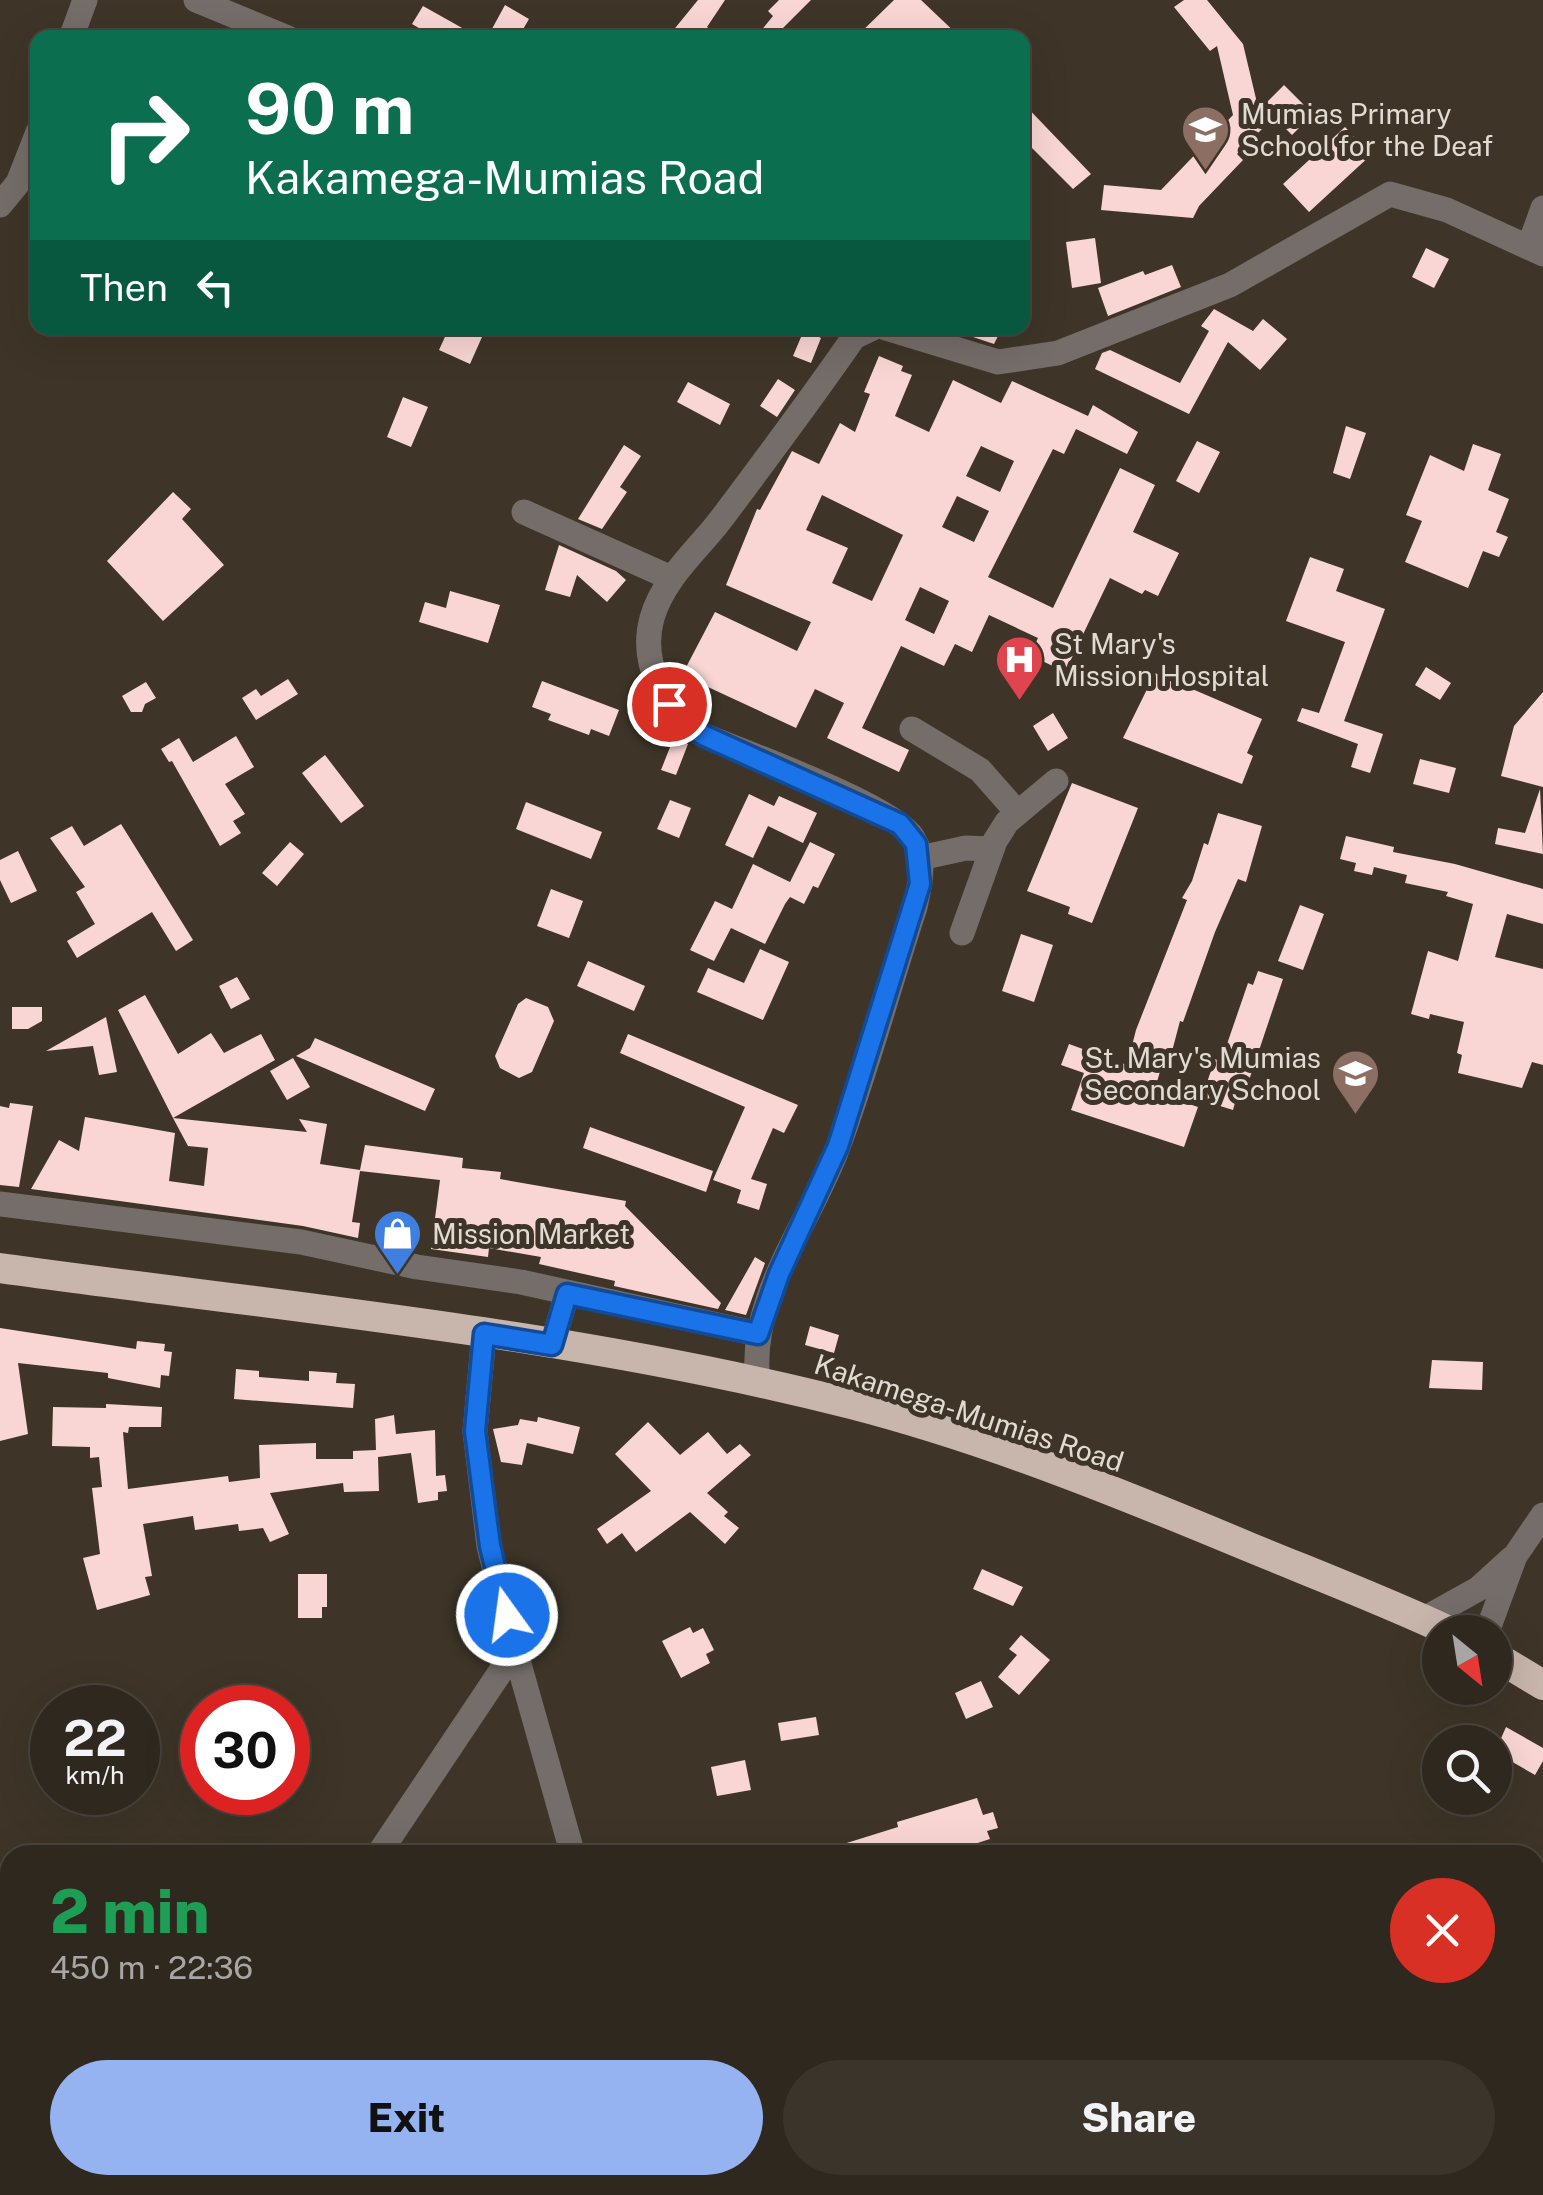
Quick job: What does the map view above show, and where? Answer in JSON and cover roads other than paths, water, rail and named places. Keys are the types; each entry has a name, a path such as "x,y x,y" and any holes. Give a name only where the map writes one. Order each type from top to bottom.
{"highway":[{"name":"Kakamega-Mumias Road","path":"0,1268 484,1334 758,1382 854,1404 1026,1459 1422,1620"},
{"path":"1512,1666 1543,1685"}],"street":[{"path":"74,30 85,0"},
{"path":"196,0 269,30"},
{"path":"0,206 18,183 30,152"},
{"path":"909,335 998,362 1058,353 1230,284 1390,194 1447,210 1536,251 1543,208"},
{"path":"758,1382 758,1334 779,1274 838,1146 914,906 920,884 920,858 912,835 884,814 705,736 676,714 659,686 650,654 653,614 672,578 719,522 858,335"},
{"path":"524,512 672,578"},
{"path":"912,729 980,770 1002,791 1016,812"},
{"path":"962,934 992,849 1006,822 1056,781"},
{"path":"920,858 966,848 992,849"},
{"path":"0,1204 302,1242 758,1334"},
{"path":"552,1345 567,1294"},
{"path":"484,1334 475,1431 490,1546 569,1845"},
{"path":"1449,1615 1515,1556 1543,1515"},
{"path":"1493,1615 1515,1556"},
{"path":"385,1845 515,1650"}],"place":[{"name":"Mumias Primary School for the Deaf","path":"1206,172"},
{"name":"St Mary's Mission Hospital","path":"1019,702"},
{"name":"St. Mary's Mumias Secondary School","path":"1356,1116"},
{"name":"Mission Market","path":"397,1276"}]}
